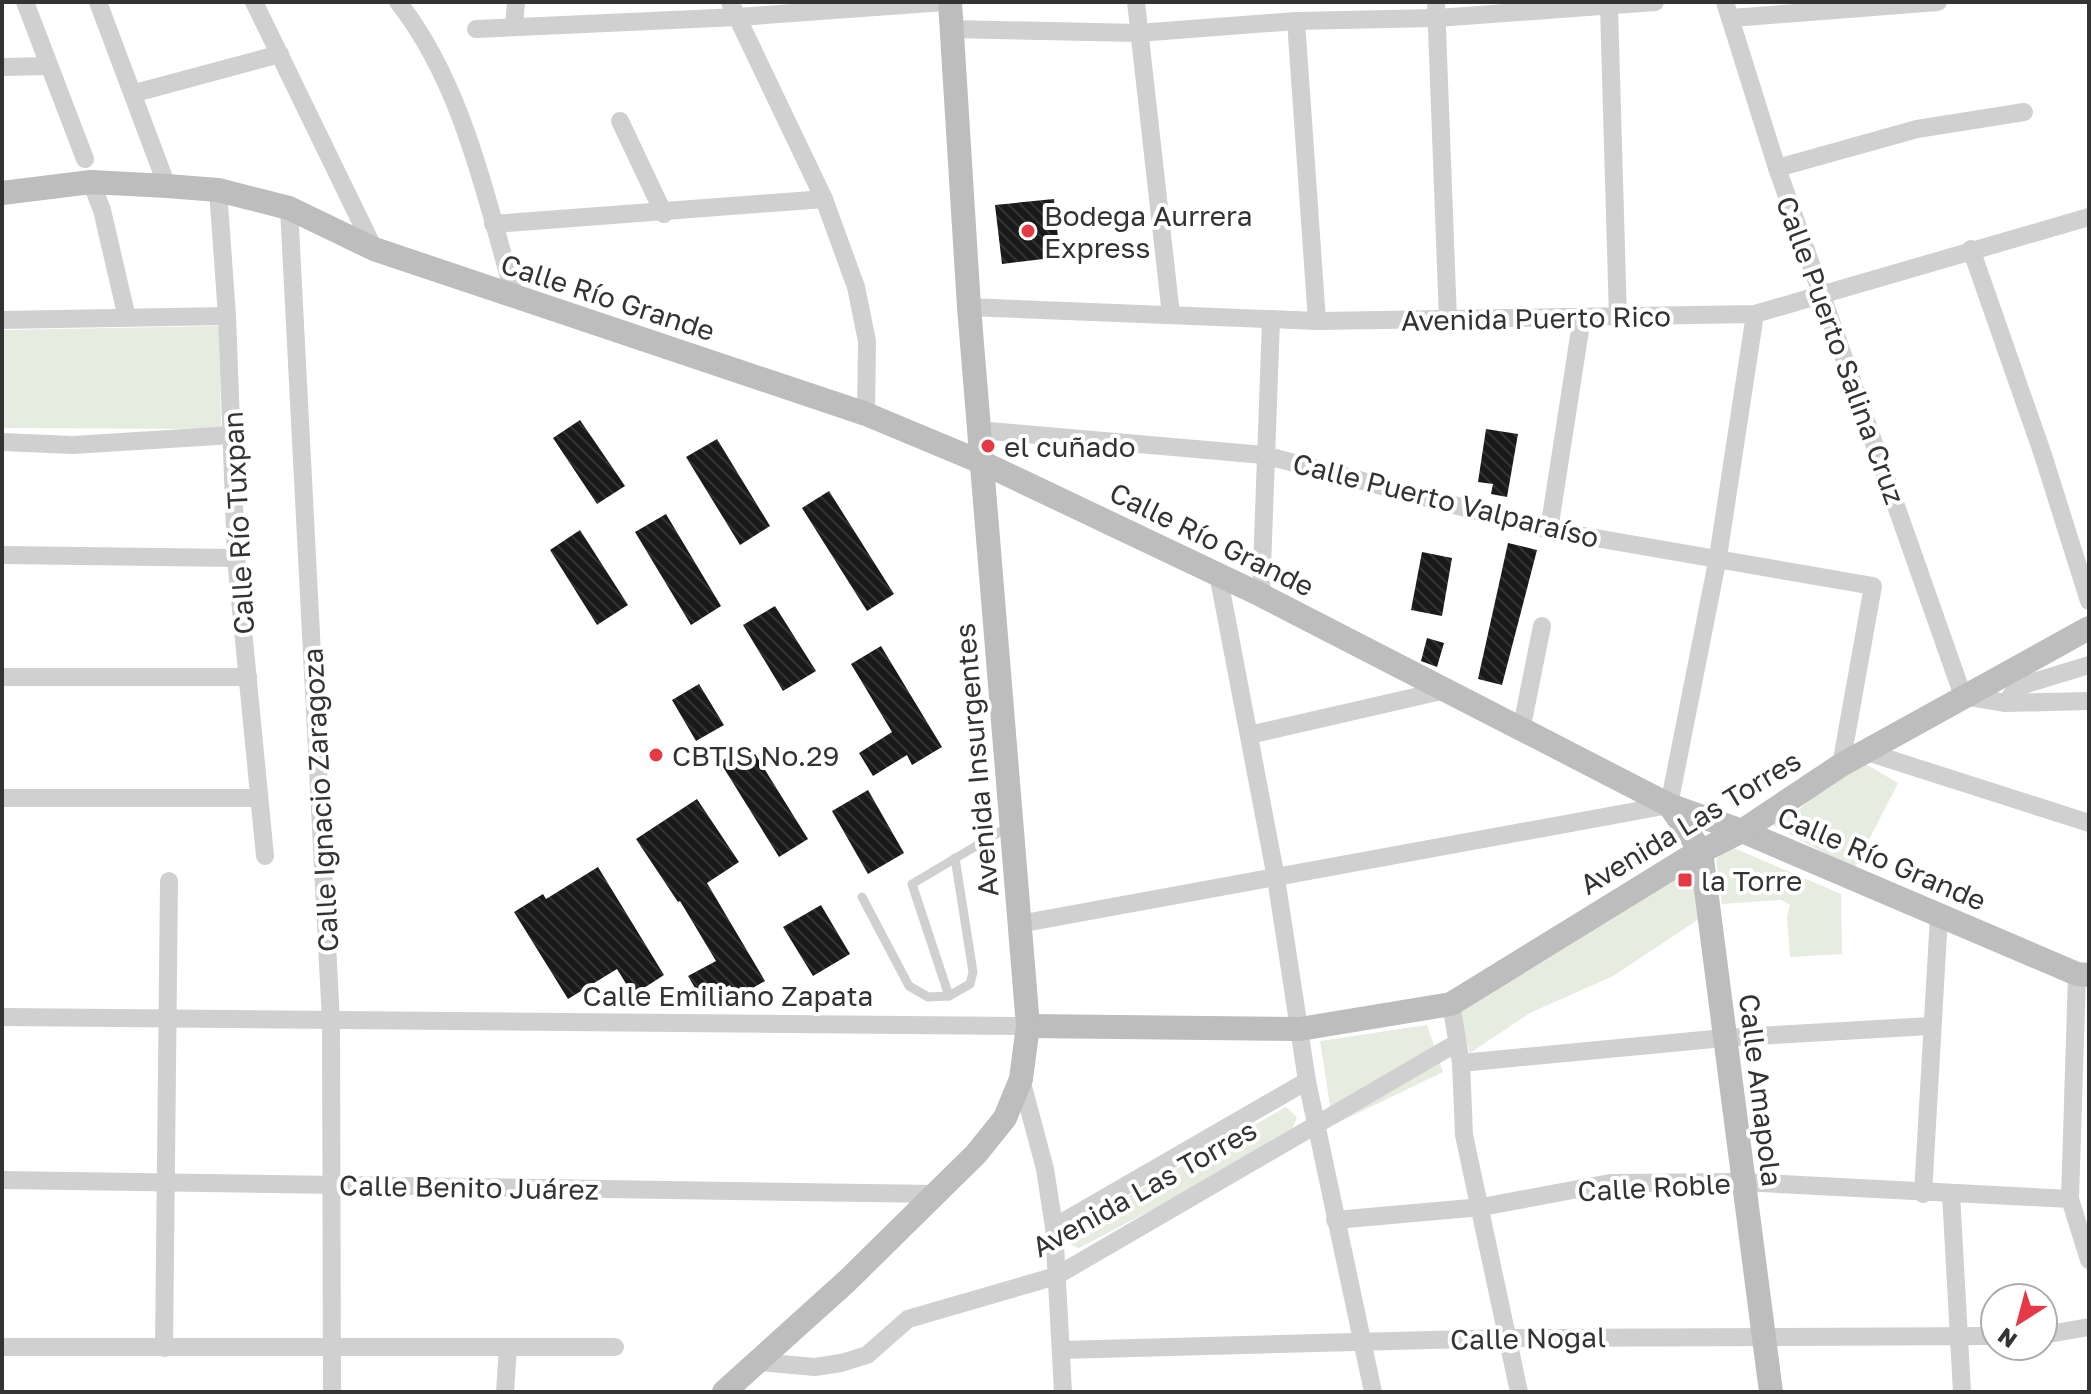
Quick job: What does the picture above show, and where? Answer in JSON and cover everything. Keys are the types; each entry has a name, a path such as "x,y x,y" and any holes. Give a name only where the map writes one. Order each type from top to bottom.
{"street":[{"path":"25,2 102,210 127,318"},
{"path":"98,2 135,93 167,186"},
{"path":"254,2 374,249"},
{"path":"398,2 414,22 436,64 475,163 515,298"},
{"path":"514,25 516,2"},
{"path":"476,29 734,10 948,2"},
{"name":"Avenida Insurgentes","path":"724,1392 936,1194 1005,1118 1021,1079 1028,1026 981,462 948,2"},
{"path":"1136,2 1171,315"},
{"path":"952,29 1138,33 1437,10 1609,7 1655,2"},
{"path":"1728,10 1938,2"},
{"path":"1609,7 1618,318"},
{"path":"734,10 824,199 856,287 867,341 866,414"},
{"path":"1437,10 1448,320"},
{"name":"Calle Puerto Salina Cruz","path":"1728,10 1777,168 1963,696"},
{"path":"1296,21 1317,321"},
{"path":"135,93 280,54"},
{"path":"2,67 48,66"},
{"path":"1777,168 1917,129 2024,112"},
{"path":"620,121 664,214"},
{"name":"Calle Río Grande","path":"2,193 88,170 167,186 218,190 289,208 374,249 866,414 981,462 1218,574 1450,689 1669,805 1742,831 2083,975"},
{"name":"Calle Río Tuxpan","path":"218,190 233,435 236,558 265,856"},
{"path":"493,224 664,214 824,199"},
{"name":"Calle Ignacio Zaragoza","path":"289,208 331,1022 332,1392"},
{"name":"Avenida Puerto Rico","path":"969,307 1317,321 1755,314 2089,217"},
{"path":"1971,249 2043,455 2089,601"},
{"path":"1019,924 1669,805 1718,557 1755,314"},
{"path":"2,320 227,316"},
{"path":"1549,530 1582,317"},
{"path":"1261,595 1271,320"},
{"name":"Calle Puerto Valparaíso","path":"979,430 1264,455 1549,530 1873,586 1841,765"},
{"path":"2,442 73,445 233,435"},
{"path":"2,555 236,558"},
{"path":"1218,574 1276,878 1307,1081 1373,1392"},
{"path":"1522,726 1542,626"},
{"name":"Avenida Las Torres","path":"1451,1004 1701,851 1742,831 1864,751 2089,628"},
{"path":"2006,703 2017,687 2089,665"},
{"path":"2,677 248,677"},
{"path":"1249,735 1450,689"},
{"path":"1963,696 2006,703 2089,701"},
{"path":"1864,751 2089,823"},
{"path":"2,798 259,798"},
{"name":"Calle Amapola","path":"1669,805 1701,851 1771,1392"},
{"path":"164,1348 169,881"},
{"path":"1923,1194 1930,1026 1939,916"},
{"path":"2083,975 2070,1199 2089,1260"},
{"path":"1451,1004 1455,1044 1461,1063 1464,1135 1482,1207 1519,1392"},
{"name":"Calle Emiliano Zapata","path":"2,1017 1300,1029 1451,1004"},
{"path":"1461,1063 1724,1038 1930,1026"},
{"name":"Avenida Las Torres","path":"759,1362 815,1367 841,1363 867,1355 908,1319 1056,1276 1455,1044"},
{"path":"1021,1079 1045,1169 1054,1227 1063,1392"},
{"path":"1054,1227 1307,1081"},
{"name":"Calle Benito Juárez","path":"2,1180 936,1194"},
{"name":"Calle Roble","path":"1335,1220 1482,1207 1610,1183 1742,1182 1923,1194 2070,1199"},
{"path":"1951,1194 1962,1392"},
{"path":"2059,1332 2089,1327"},
{"name":"Calle Nogal","path":"1061,1350 1506,1338 1979,1336"},
{"path":"2,1347 334,1350 615,1347"},
{"path":"505,1392 508,1347"}],"lane":[{"path":"949,996 912,884 1011,825"},
{"path":"862,897 909,986 928,997 949,996 970,984 973,972 955,858"}],"shaded area":[{"path":"219,326 221,429 2,428 2,330"},
{"path":"1862,762 1898,783 1854,869 1771,824 1798,811 1821,787"},
{"path":"1729,846 1841,894 1842,954 1790,957 1787,917 1790,905 1781,900 1722,904 1716,859"},
{"path":"1688,863 1702,917 1613,976 1530,1013 1470,1053 1458,1012"},
{"path":"1427,1025 1443,1072 1333,1125 1320,1041"},
{"path":"1286,1107 1297,1117 1289,1138 1079,1248 1071,1245 1069,1230"}],"building":[{"name":"Bodega Aurrera Express","path":"1054,199 1060,257 1002,264 995,205"},
{"path":"580,420 625,486 597,504 553,438"},
{"path":"1486,429 1518,434 1507,497 1491,494 1493,484 1478,482"},
{"path":"717,439 770,526 740,545 686,457"},
{"path":"829,491 894,594 867,611 802,508"},
{"path":"666,514 721,606 691,625 635,532"},
{"path":"580,530 628,605 597,625 550,550"},
{"path":"1508,543 1537,550 1502,685 1478,679"},
{"path":"1422,552 1452,558 1442,616 1411,610"},
{"path":"775,606 816,671 783,691 743,625"},
{"path":"1427,638 1444,643 1437,667 1421,661"},
{"path":"881,646 942,747 912,765 907,755 873,776 859,753 892,732 851,664"},
{"path":"699,684 724,725 696,741 672,700"},
{"path":"749,744 808,839 779,857 720,762"},
{"path":"868,790 904,853 868,874 832,811"},
{"path":"697,799 739,862 707,883 765,981 737,997 730,985 702,1000 688,976 716,961 680,901 636,839"},
{"path":"598,867 664,975 633,995 617,969 568,999 514,912 543,894 546,899"},
{"path":"821,905 850,954 813,976 783,927"}],"place":[{"name":"Bodega Aurrera Express","path":"1028,231"},
{"name":"el cuñado","path":"988,446"},
{"name":"CBTIS No.29","path":"656,755"},
{"name":"la Torre","path":"1685,880"}]}
